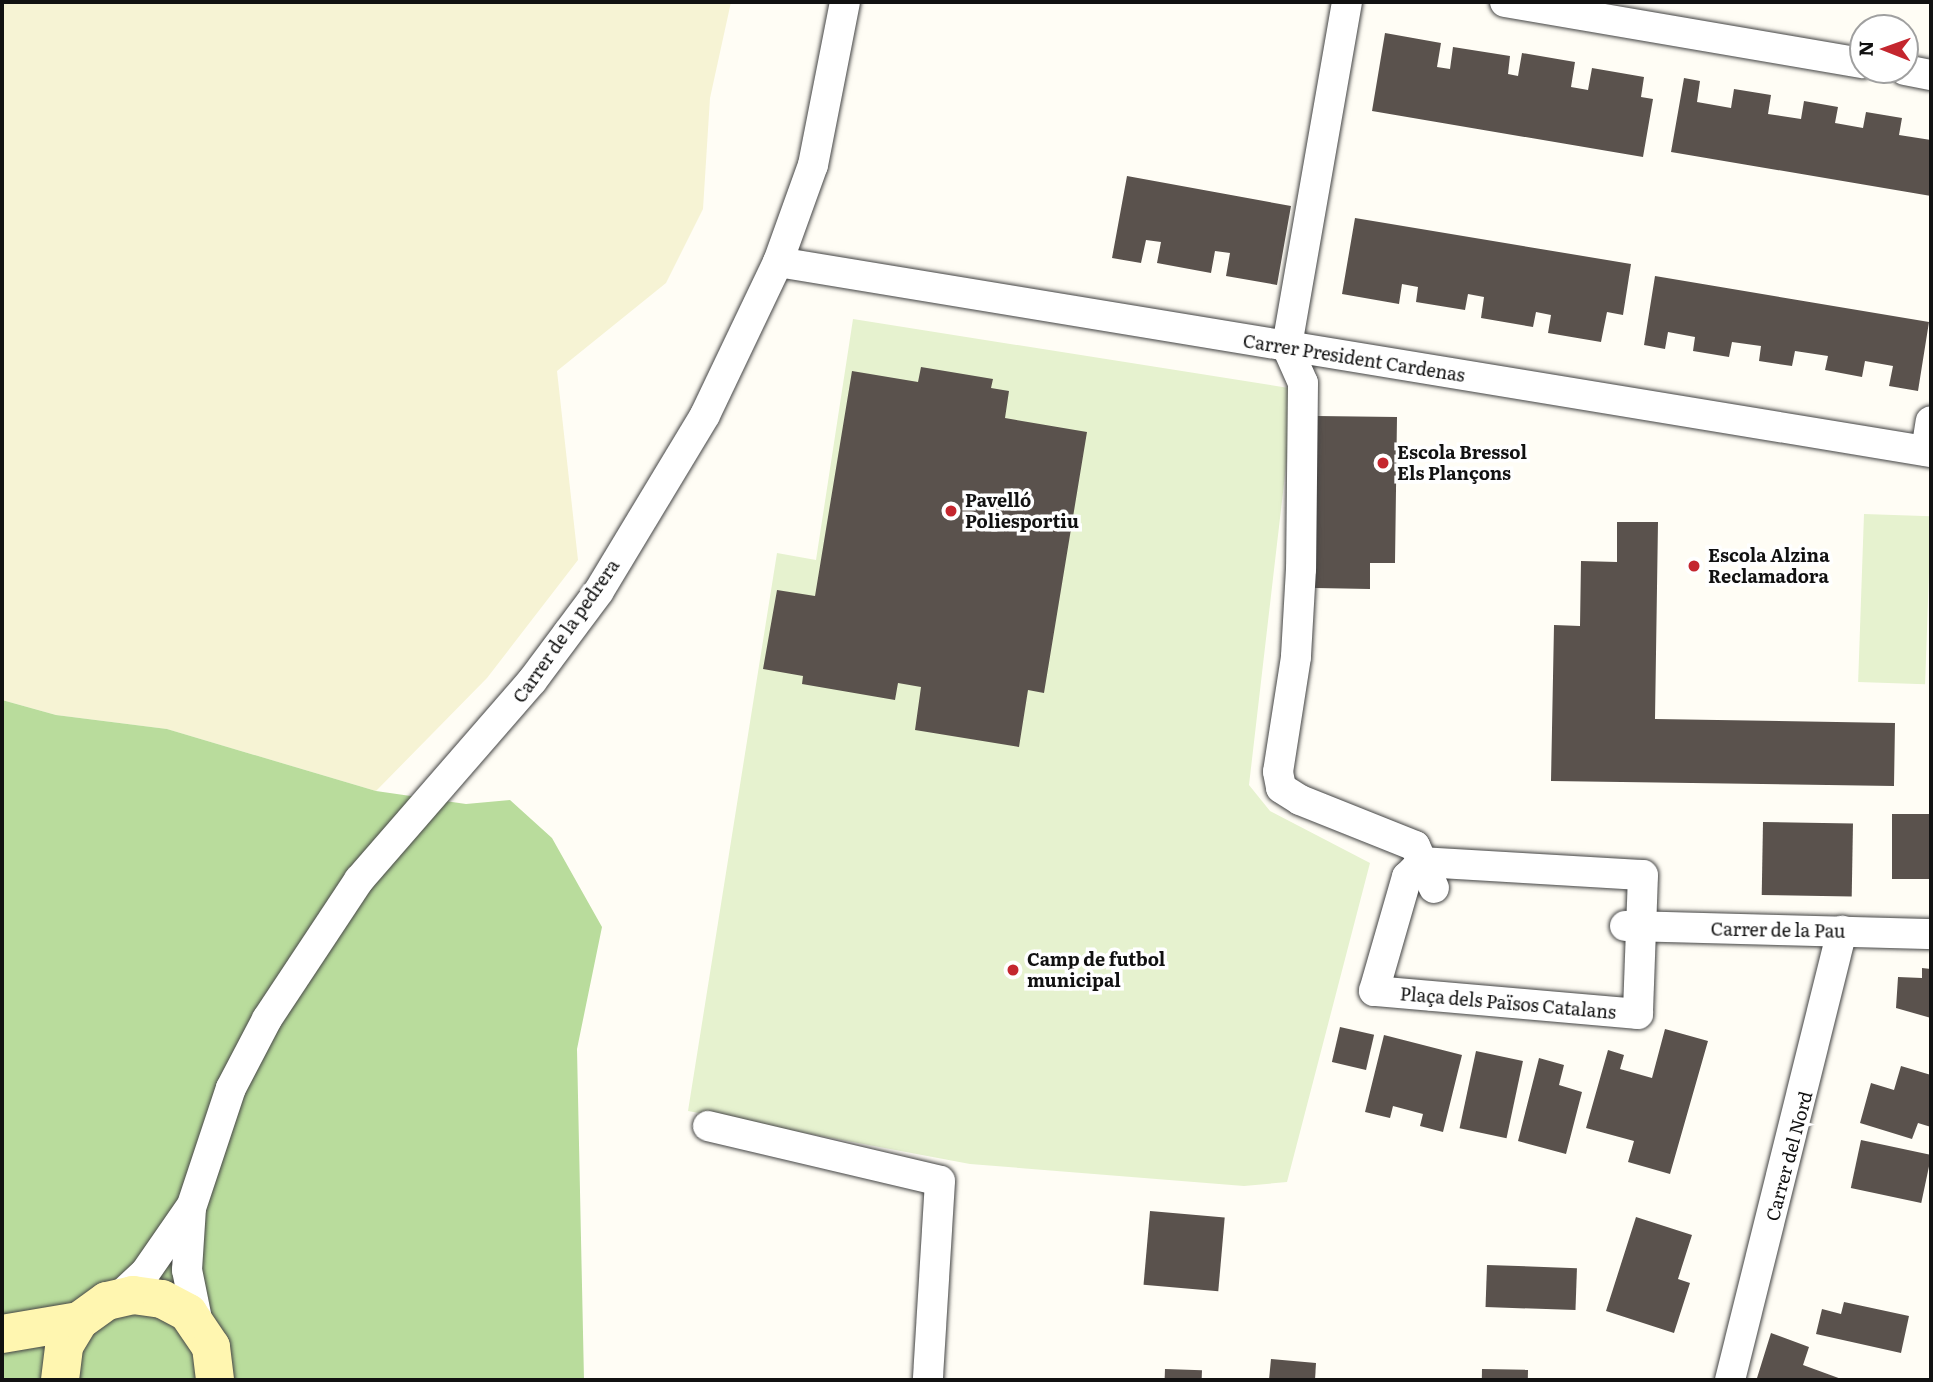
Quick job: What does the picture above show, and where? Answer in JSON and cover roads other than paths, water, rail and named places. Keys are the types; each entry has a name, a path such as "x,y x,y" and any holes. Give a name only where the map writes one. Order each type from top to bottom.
{"main road":[{"path":"2,1334 79,1321 118,1298 162,1299 216,1360"},
{"path":"60,1380 64,1346 79,1321"}],"street":[{"name":"Carrer de la pedrera","path":"216,1360 187,1270 191,1208 231,1088 274,1008 359,880 509,712 598,591 705,415 778,261 813,165 845,2"},
{"path":"1347,2 1287,347 1303,383 1301,569 1296,657 1278,772 1281,788 1415,846 1428,875"},
{"path":"1504,2 1849,61"},
{"name":"Carrer President Cardenas","path":"778,261 1929,452"},
{"path":"1929,452 1931,421"},
{"name":"Plaça dels Països Catalans","path":"1428,875 1643,875 1638,1014 1374,991 1407,877 1428,875"},
{"name":"Carrer de la Pau","path":"1625,926 1931,934"},
{"name":"Carrer del Nord","path":"1730,1380 1842,931"},
{"path":"708,1126 940,1181 928,1380"},
{"name":"Carrer de la pedrera","path":"118,1298 145,1273 191,1208"}],"place":[{"name":"Escola Bressol Els Plançons","path":"1383,463"},
{"name":"Pavelló Poliesportiu","path":"951,511"},
{"name":"Escola Alzina Reclamadora","path":"1694,566"},
{"name":"Camp de futbol municipal","path":"1013,970"}]}
